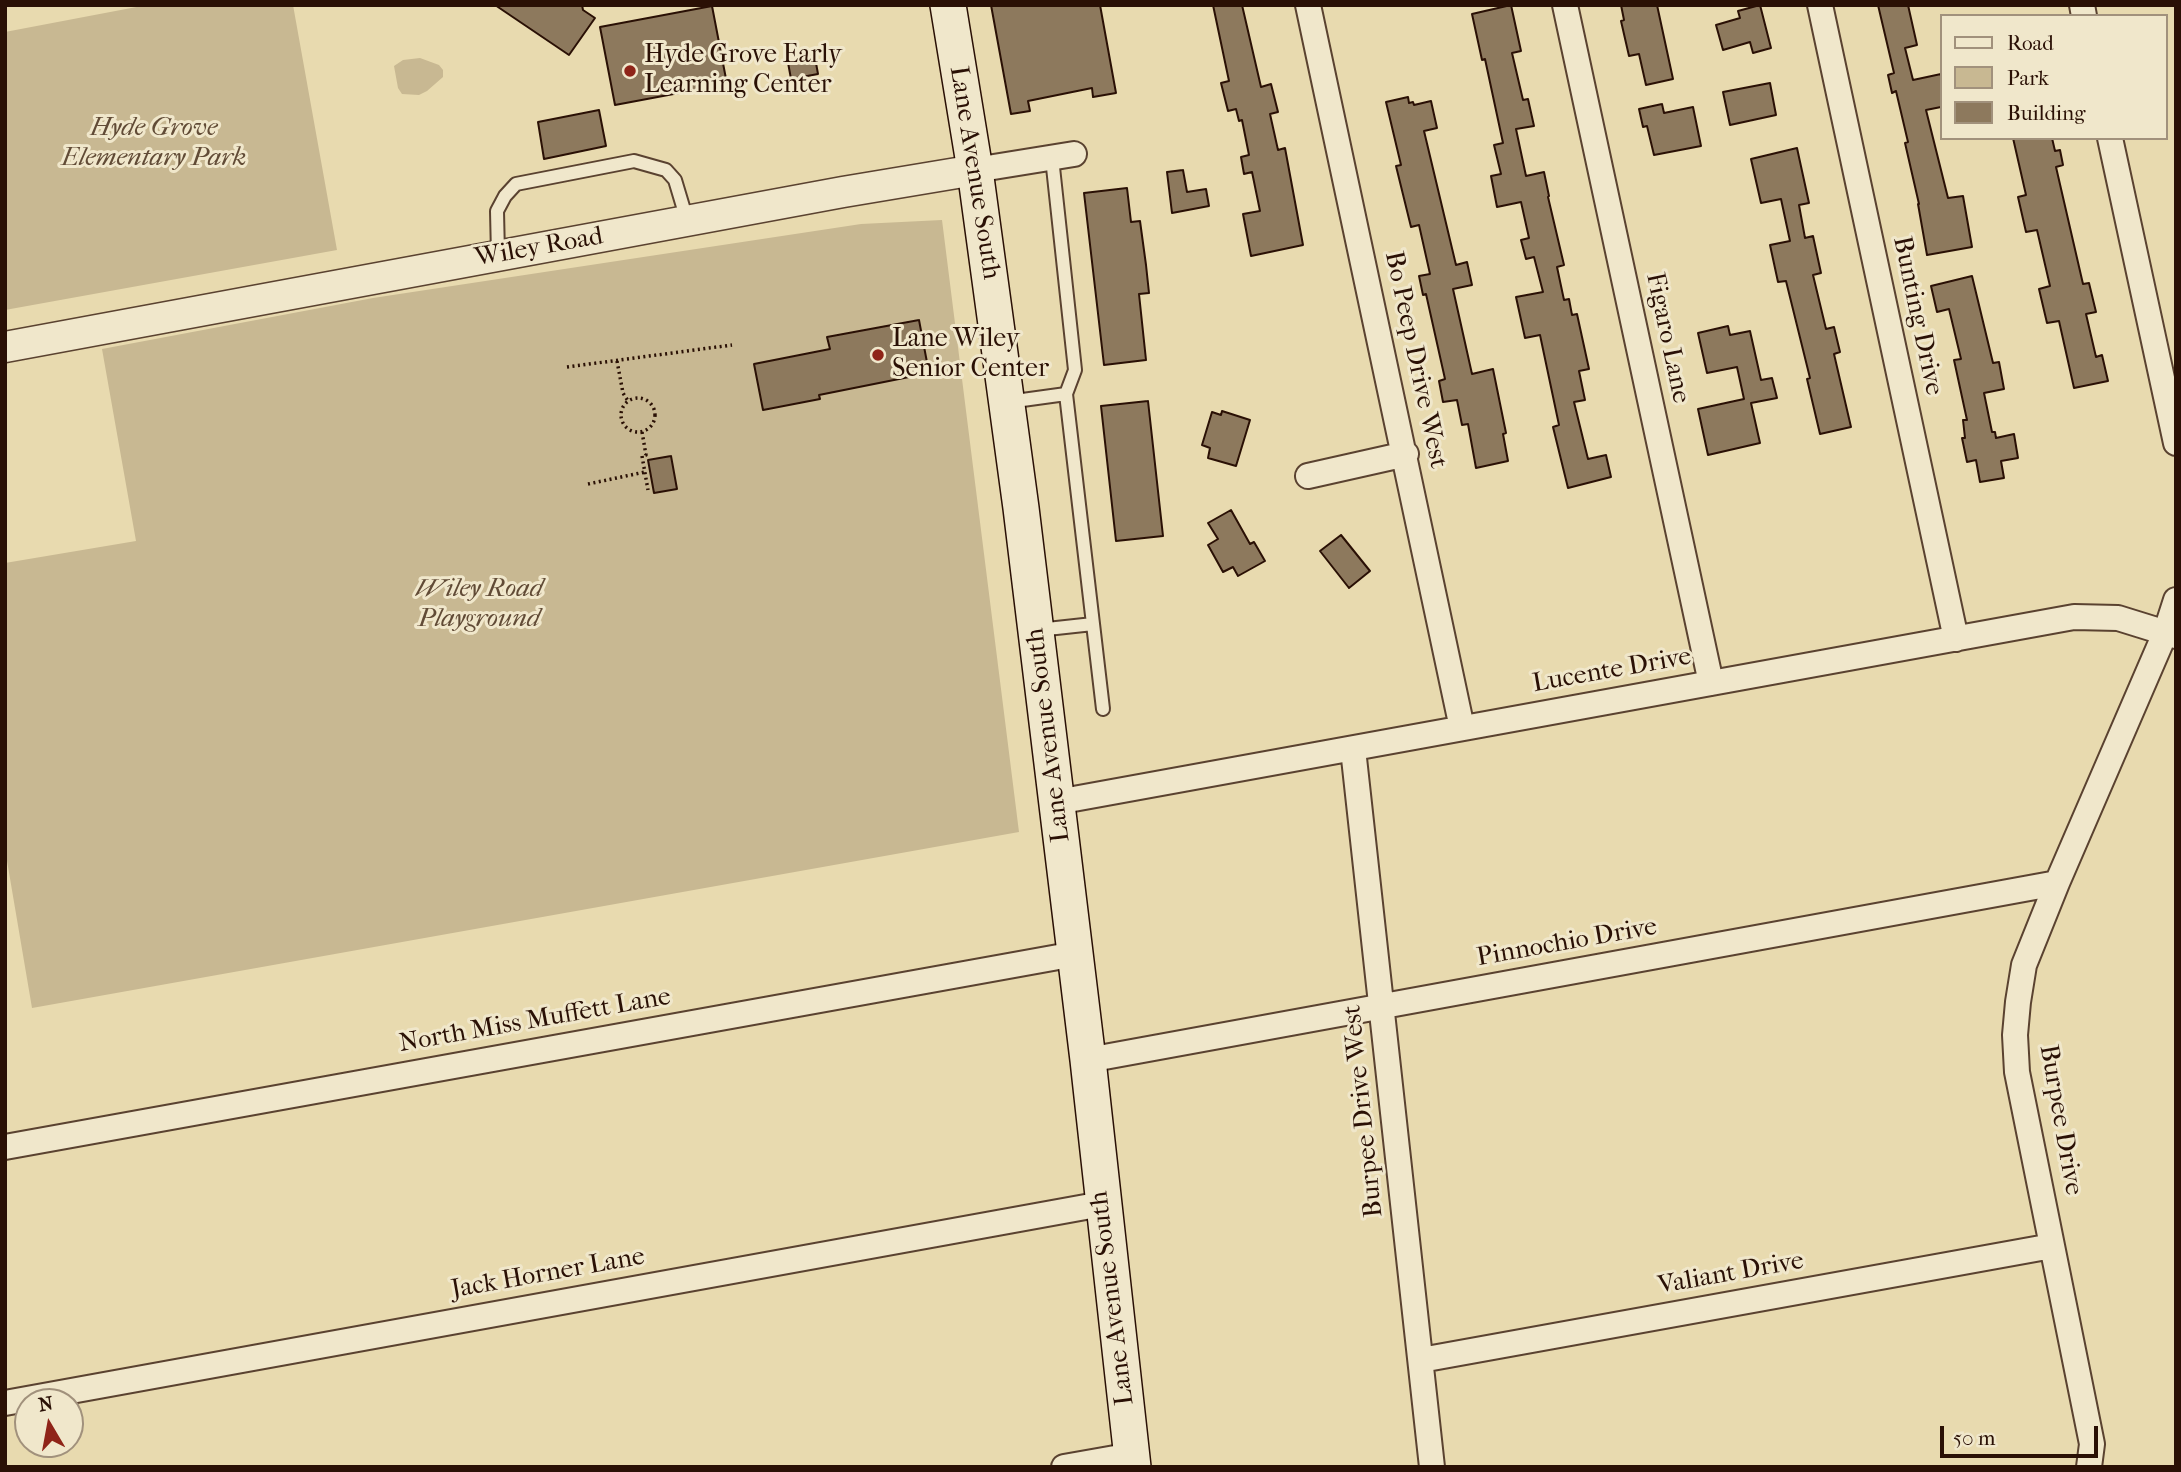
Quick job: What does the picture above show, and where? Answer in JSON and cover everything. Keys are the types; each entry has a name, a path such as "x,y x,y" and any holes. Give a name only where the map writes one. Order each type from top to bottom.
{"main road":[{"name":"Lane Avenue South","path":"948,5 975,170 1036,630 1088,1060 1132,1461"}],"street":[{"name":"Bo Peep Drive West","path":"1308,5 1406,454 1462,728"},
{"name":"Figaro Lane","path":"1565,5 1711,683"},
{"name":"Bunting Drive","path":"1820,5 1956,639"},
{"path":"2110,140 2176,443"},
{"name":"Wiley Road","path":"5,347 687,221 1063,156"},
{"path":"1308,476 1406,454"},
{"name":"Burpee Drive","path":"2089,1467 2092,1444 2017,1072 2015,1035 2018,1002 2024,965 2057,883 2171,634 2176,600"},
{"name":"Lucente Drive","path":"1057,802 2074,617 2118,618 2171,634"},
{"name":"Burpee Drive West","path":"1353,749 1432,1467"},
{"name":"Pinnochio Drive","path":"1088,1060 2057,883"},
{"name":"North Miss Muffett Lane","path":"5,1147 1075,954"},
{"name":"Jack Horner Lane","path":"5,1403 1102,1204"},
{"name":"Valiant Drive","path":"1421,1360 2052,1246"},
{"path":"1064,1467 1132,1461"}],"lane":[{"path":"1063,156 1074,370 1066,394 1103,709"},
{"path":"498,256 498,211 505,196 516,184 634,162 666,170 675,180 687,221"},
{"path":"1006,402 1066,394"},
{"path":"1036,630 1093,624"}],"path":[{"path":"567,367 732,345"},
{"path":"617,361 623,393 628,401"},
{"path":"644,399 655,411 652,427 642,432 630,431 622,423 622,411 628,401 644,399"},
{"path":"642,432 646,456 642,456 648,490"},
{"path":"588,484 645,472"}],"green space":[{"name":"Hyde Grove Elementary Park","path":"147,5 293,5 337,250 5,310 5,32"},
{"path":"420,58 439,65 443,70 443,77 419,95 402,94 398,88 394,66 403,60"},
{"name":"Wiley Road Playground","path":"942,220 1019,832 32,1008 5,849 5,563 136,541 102,349 373,298 861,224"}],"building":[{"path":"495,5 582,5 583,10 595,18 569,55"},
{"path":"991,5 1100,5 1116,93 1093,97 1092,88 1028,101 1030,111 1011,114"},
{"path":"1213,5 1242,5 1261,87 1271,84 1278,112 1270,114 1278,150 1285,148 1303,245 1251,256 1243,214 1260,211 1252,172 1244,174 1241,157 1249,155 1242,120 1239,121 1236,109 1228,111 1221,83 1229,81"},
{"path":"1511,5 1521,51 1512,53 1523,100 1528,99 1534,126 1516,129 1526,176 1544,172 1564,265 1557,267 1564,300 1569,299 1572,315 1577,314 1589,369 1579,371 1585,400 1574,402 1588,459 1606,455 1611,477 1568,488 1553,427 1559,425 1540,335 1525,338 1516,297 1543,292 1534,257 1526,259 1521,240 1529,238 1521,202 1497,207 1491,176 1501,174 1494,145 1503,143 1485,59 1482,60 1472,14"},
{"path":"1621,5 1657,5 1673,79 1646,85 1639,54 1629,56 1621,21 1624,20"},
{"path":"1760,5 1771,48 1753,53 1750,42 1723,50 1716,25 1740,18 1738,11"},
{"path":"1878,5 1908,5 1917,45 1905,48 1913,80 1940,74 1940,107 1926,110 1948,198 1963,196 1972,247 1927,255 1905,143 1908,142 1896,91 1892,93 1888,75 1894,73"},
{"path":"712,6 727,84 615,105 600,27"},
{"path":"814,52 818,74 791,79 787,57"},
{"path":"1770,83 1776,115 1730,125 1723,92"},
{"path":"1408,97 1409,103 1413,102 1414,105 1431,101 1437,128 1424,131 1456,265 1467,262 1472,285 1453,289 1472,374 1493,369 1506,433 1503,434 1508,461 1476,468 1468,424 1462,425 1457,400 1443,402 1439,381 1445,379 1426,294 1423,295 1419,276 1430,274 1419,225 1411,227 1396,166 1401,165 1386,102"},
{"path":"1662,104 1664,113 1693,107 1701,146 1654,155 1647,126 1643,127 1639,109"},
{"path":"599,110 606,146 544,159 538,122"},
{"path":"2013,140 2052,140 2055,151 2060,150 2063,165 2056,167 2083,284 2089,283 2096,312 2086,314 2096,357 2102,355 2108,381 2074,388 2059,321 2047,323 2039,289 2050,286 2037,230 2026,232 2018,197 2026,195"},
{"path":"1797,148 1809,203 1799,205 1805,238 1813,236 1821,273 1813,275 1826,329 1834,327 1840,352 1834,354 1851,427 1820,434 1807,379 1810,378 1786,281 1778,282 1770,245 1790,241 1781,199 1761,203 1751,159"},
{"path":"1183,170 1187,192 1206,189 1209,206 1172,213 1167,172"},
{"path":"1127,188 1131,222 1140,221 1146,265 1149,293 1139,294 1146,360 1104,365 1084,193"},
{"path":"1972,276 1993,363 1999,362 2004,389 1984,393 1992,432 1995,432 1996,438 2014,434 2018,458 2001,461 2004,478 1980,482 1976,460 1967,462 1962,438 1965,438 1963,420 1967,420 1954,360 1961,359 1949,309 1937,312 1931,286"},
{"path":"919,320 929,373 819,395 820,399 763,410 754,364 830,349 827,337"},
{"path":"1728,326 1730,335 1750,331 1761,380 1772,378 1777,398 1751,403 1760,443 1708,455 1698,409 1744,399 1737,367 1707,373 1698,333"},
{"path":"1148,401 1163,536 1116,541 1101,406"},
{"path":"1222,411 1250,420 1236,466 1208,458 1210,448 1202,445 1212,412 1221,415"},
{"path":"671,456 677,489 654,493 648,460"},
{"path":"1231,510 1250,544 1254,542 1265,561 1238,576 1233,567 1223,572 1208,545 1218,539 1208,523"},
{"path":"1341,535 1370,571 1349,588 1320,551"}],"place":[{"name":"Hyde Grove Early Learning Center","path":"630,71"},
{"name":"Lane Wiley Senior Center","path":"878,355"}]}
